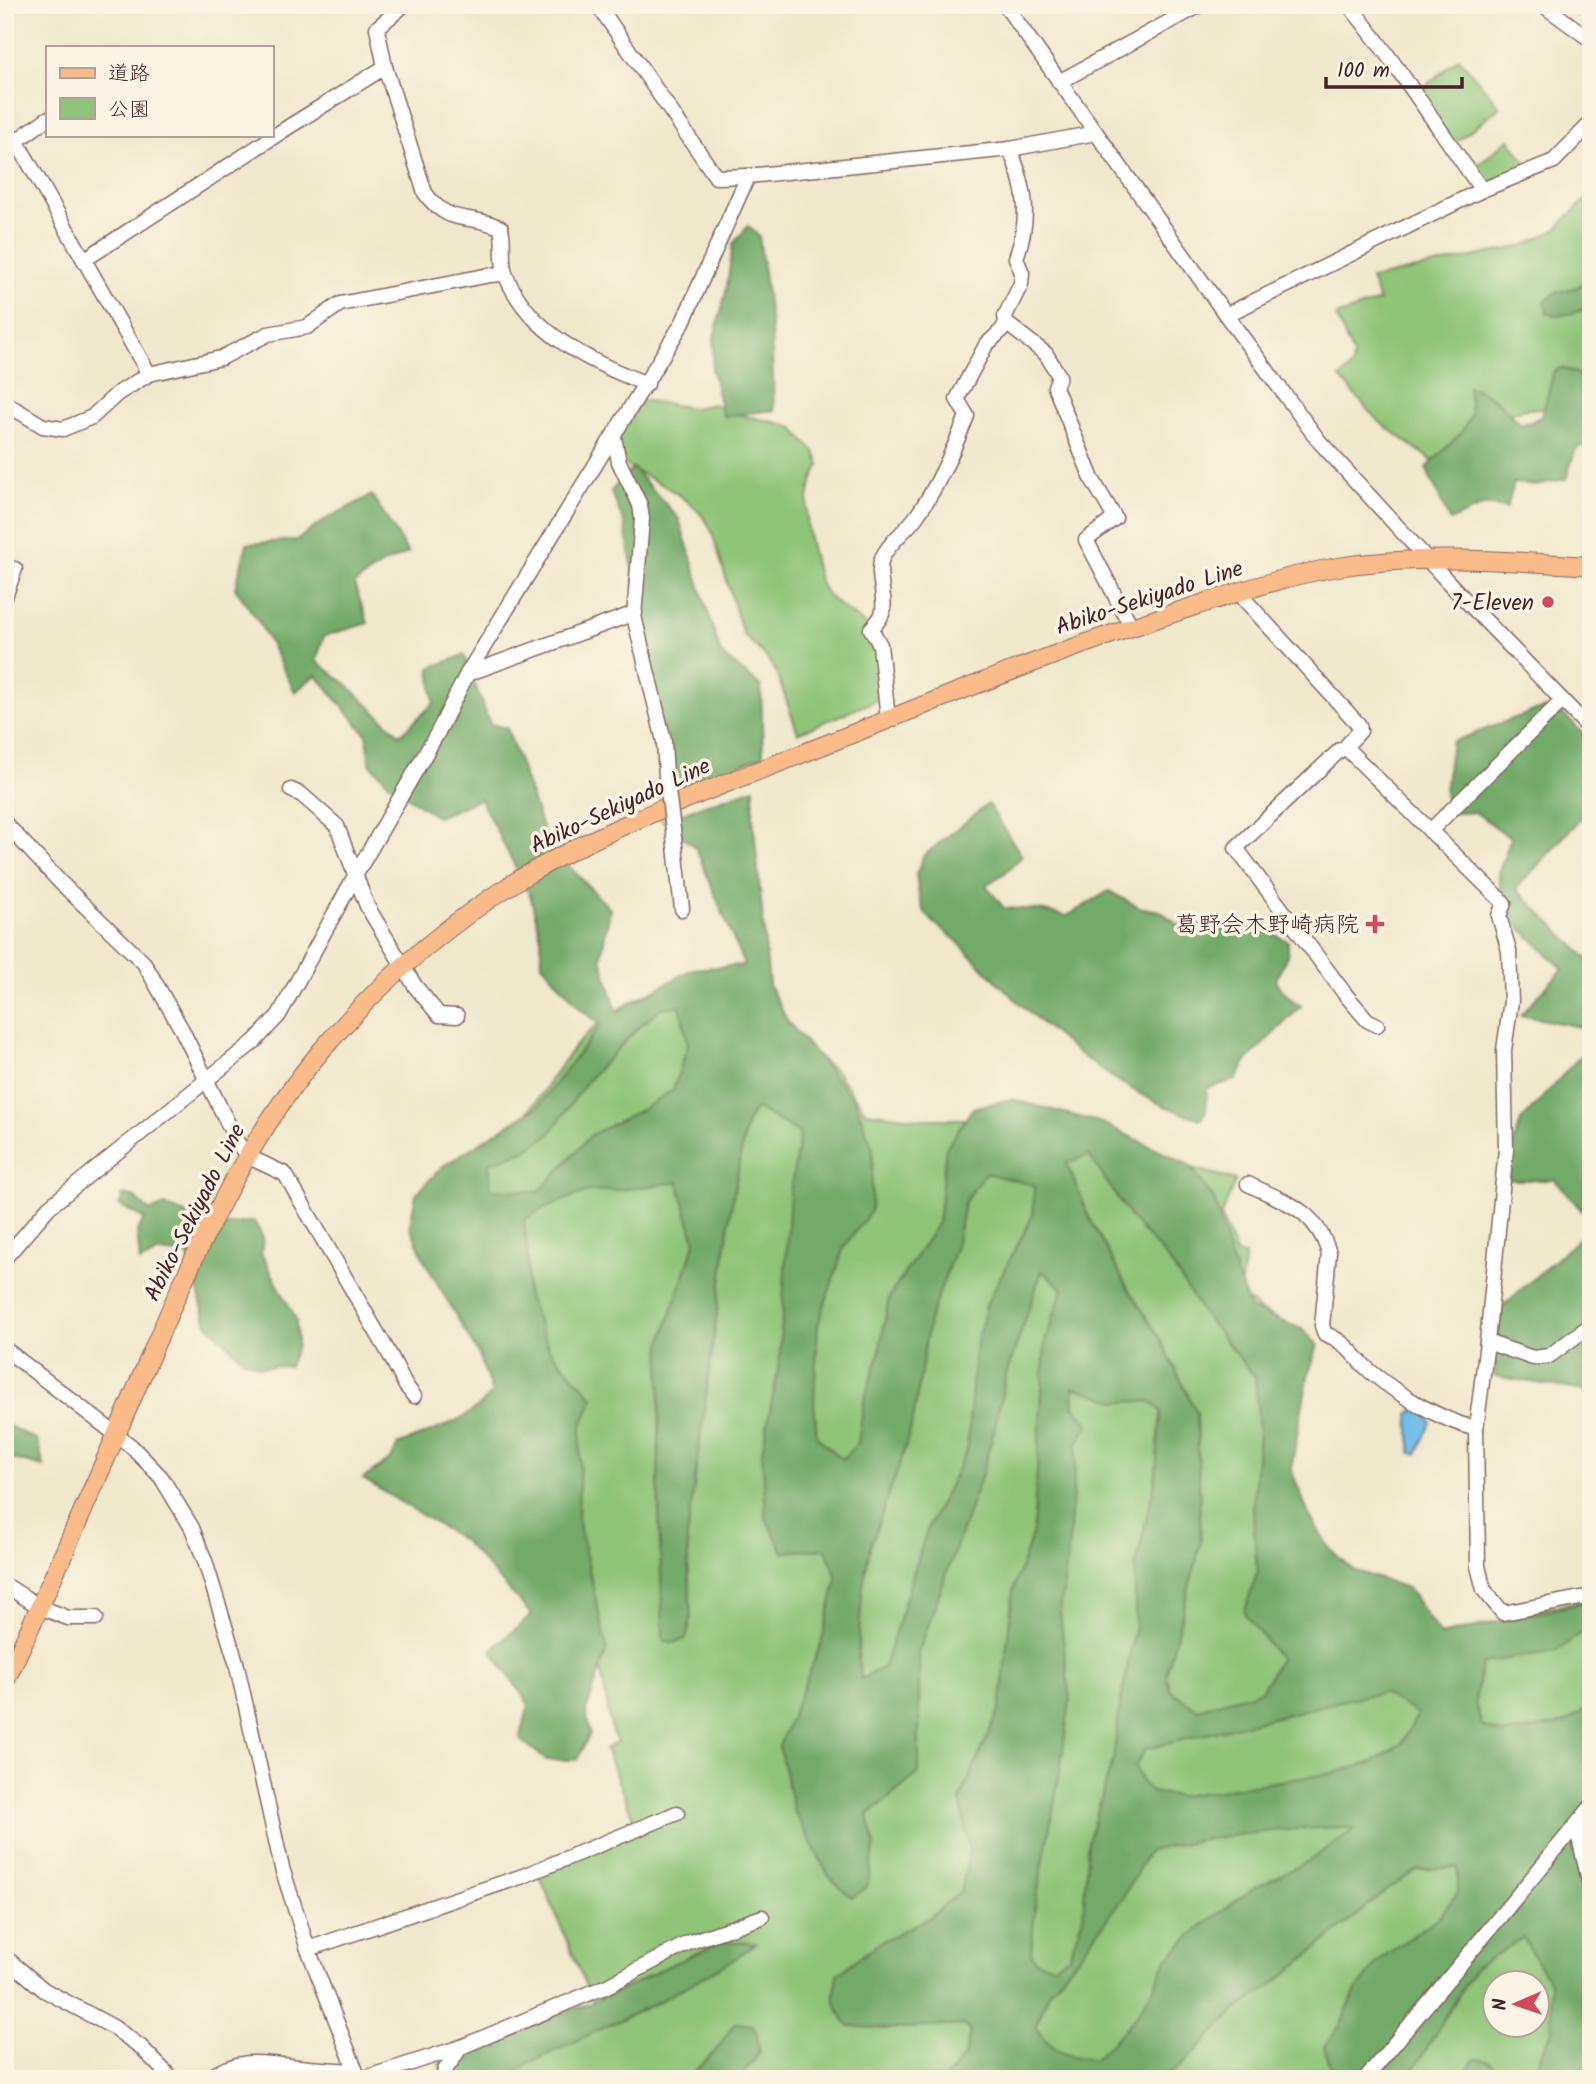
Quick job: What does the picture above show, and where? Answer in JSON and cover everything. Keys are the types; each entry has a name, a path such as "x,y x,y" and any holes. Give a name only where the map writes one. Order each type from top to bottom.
{"main road":[{"name":"Abiko-Sekiyado Line","path":"5,1682 186,1277 247,1156 284,1099 320,1052 377,992 433,942 510,886 590,841 660,808 1091,640 1240,591 1333,568 1392,561 1428,559 1591,566"}],"street":[{"path":"404,5 377,28 385,66 425,194 435,207 453,217 490,222 501,228 505,274 522,305 571,349 600,365 647,384"},
{"path":"598,5 716,177 1010,149 1096,133"},
{"path":"1004,5 1319,441 1591,730"},
{"path":"1059,82 1200,5"},
{"path":"1349,5 1383,47 1482,190"},
{"path":"1543,5 1591,40"},
{"path":"273,136 385,66"},
{"path":"46,120 11,146 84,260 149,374"},
{"path":"1226,315 1482,190 1554,161 1591,123"},
{"path":"84,260 273,136"},
{"path":"888,719 880,645 871,629 884,610 880,561 890,543 914,520 951,456 967,416 957,399 986,345 1006,323 1005,316 1021,284 1023,273 1016,258 1025,234 1026,214 1022,184 1010,149"},
{"path":"5,1258 49,1207 255,1041 279,1015 438,732 467,674 683,323 748,176"},
{"path":"5,403 43,426 63,429 92,417 117,394 149,374 221,358 268,334 307,327 340,304 465,279 505,274"},
{"path":"1006,323 1046,354 1059,376 1055,387 1060,400 1092,479 1115,518 1086,540 1131,626"},
{"path":"614,437 626,481 640,505 642,519 635,613 664,741 682,909"},
{"path":"5,597 15,569"},
{"path":"1240,591 1245,600 1359,725 1360,731 1348,748 1340,750 1236,848 1345,994 1367,1020 1377,1025"},
{"path":"467,674 635,613"},
{"path":"1430,831 1562,701"},
{"path":"1348,748 1504,903 1499,916 1509,951 1511,1001 1504,1050 1506,1149 1476,1429 1478,1566 1484,1590 1503,1613 1591,1596"},
{"path":"291,790 302,795 337,826 367,906 415,986 439,1014 457,1016"},
{"path":"5,823 60,882 144,963 182,1030 237,1142 247,1156 285,1174 414,1396"},
{"path":"1248,1184 1307,1213 1326,1242 1329,1253 1322,1326 1325,1334 1337,1339 1356,1355 1368,1370 1394,1389 1443,1417 1476,1429"},
{"path":"1487,1342 1533,1359 1549,1356 1591,1325"},
{"path":"5,1349 117,1433 161,1477 192,1528 236,1662 282,1868 308,1950 359,2076"},
{"path":"5,1585 40,1607 68,1618 96,1618"},
{"path":"1365,2079 1591,1807"},
{"path":"308,1950 523,1876 677,1813"},
{"path":"1576,1825 1591,1889"},
{"path":"208,2079 226,2067 262,2062 359,2076 461,2047 607,1986 690,1942 762,1917"},
{"path":"5,1958 44,1990 113,2027 141,2047 172,2079"},
{"path":"443,2079 445,2070 461,2047"}],"green space":[{"path":"1459,58 1500,107 1453,144 1416,94"},
{"path":"1509,139 1527,164 1487,185 1472,170"},
{"path":"1591,194 1591,406 1526,409 1495,417 1433,461 1378,421 1340,378 1352,366 1353,355 1336,316 1379,301 1371,279 1523,246 1555,230"},
{"path":"748,226 759,236 771,325 774,410 723,416 712,370 714,338 726,292 733,244"},
{"path":"1591,274 1591,308 1563,315 1547,313 1545,302 1555,293 1578,287"},
{"path":"1562,368 1576,373 1585,382 1591,382 1591,443 1576,448 1566,479 1536,485 1514,483 1507,508 1485,505 1450,521 1426,468 1462,432 1471,414 1468,387 1490,397 1520,424 1531,422 1542,416 1554,371"},
{"path":"641,400 693,408 713,404 737,414 791,426 815,452 820,465 810,489 807,514 809,539 817,574 829,597 864,625 875,639 882,698 798,733 777,674 767,658 743,634 712,532 705,520 696,509 673,491 622,463 617,438"},
{"path":"633,468 679,519 721,654 761,686 763,756 671,791 625,526 611,491"},
{"path":"372,495 408,553 384,563 354,584 368,623 324,636 316,661 346,684 400,735 434,703 430,668 464,655 490,724 507,728 548,844 610,909 601,958 617,1012 692,969 744,965 696,848 661,820 754,788 753,817 769,985 788,1022 855,1101 873,1149 871,1211 844,1247 818,1325 814,1401 817,1437 842,1459 858,1443 864,1401 879,1354 889,1297 938,1223 946,1148 973,1108 1011,1099 1102,1123 1189,1165 1214,1199 1232,1262 1250,1309 1302,1329 1318,1345 1308,1376 1291,1469 1309,1515 1330,1549 1353,1570 1408,1588 1440,1635 1591,1601 1591,1626 1556,1651 1482,1663 1475,1702 1482,1726 1504,1734 1565,1723 1591,1705 1591,1880 1582,1892 1585,1920 1591,1929 1591,2070 1571,2079 1530,2079 1552,2032 1550,1968 1541,1968 1523,1938 1475,1968 1408,2079 1321,2079 1332,2070 1324,2047 1341,2024 1355,1992 1380,1959 1439,1917 1458,1892 1458,1867 1418,1870 1388,1889 1280,1979 1234,2012 1181,2066 1162,2079 944,2079 964,2057 970,2031 963,2025 886,2029 849,2026 835,2002 837,1974 882,1941 929,1918 961,1891 970,1850 960,1799 1000,1708 1013,1590 1033,1532 1045,1341 1063,1289 1042,1271 1006,1375 981,1477 919,1651 919,1773 868,1815 875,1845 867,1887 852,1898 830,1878 794,1811 779,1746 821,1644 837,1579 826,1549 783,1552 766,1518 762,1452 779,1365 790,1193 800,1133 759,1110 754,1110 746,1125 730,1215 687,1538 691,1619 686,1639 674,1643 663,1640 658,1481 661,1344 695,1242 678,1182 620,1190 588,1191 546,1207 524,1220 528,1260 527,1294 549,1349 594,1398 581,1426 578,1520 607,1649 586,1711 590,1734 577,1760 546,1760 520,1739 529,1705 491,1650 532,1615 464,1541 363,1479 391,1459 398,1445 461,1418 483,1403 492,1393 479,1355 425,1262 410,1225 416,1194 443,1166 538,1106 600,1025 581,1009 542,964 541,938 530,895 480,799 437,817 390,784 370,764 367,735 316,675 295,692 259,622 235,588 247,544 297,540 326,519","holes":["680,1006 688,1045 673,1090 641,1110 591,1135 539,1192 491,1189 489,1163 524,1151 549,1135 588,1080 635,1031 661,1008","1089,1155 1132,1220 1168,1259 1204,1315 1255,1377 1259,1432 1253,1510 1257,1573 1244,1613 1280,1659 1261,1691 1197,1709 1171,1691 1166,1675 1201,1543 1197,1413 1160,1338 1126,1285 1088,1215 1067,1163","985,1173 1034,1185 1033,1215 987,1303 975,1351 967,1450 927,1530 884,1667 861,1679 858,1652 862,1591 870,1547 903,1455 914,1415 929,1321 956,1246 964,1203","1073,1387 1118,1402 1149,1401 1161,1411 1155,1482 1135,1569 1135,1626 1113,1760 1088,1841 1083,1917 1069,1956 1053,1965 1036,1961 1031,1953 1035,1907 1070,1701 1060,1612 1077,1443 1089,1424 1074,1407","1382,1693 1418,1714 1401,1744 1373,1762 1334,1773 1180,1796 1151,1792 1143,1784 1135,1766 1146,1749","1339,1827 1355,1829 1307,1862 1254,1888 1202,1925 1166,1960 1152,1991 1137,2014 1095,2059 1061,2052 1035,2027 1050,1991 1123,1897 1149,1851 1219,1837"]},
{"path":"1555,706 1591,741 1591,807 1516,889 1591,962 1591,1029 1520,1015 1563,969 1505,913 1498,874 1511,838 1475,812 1445,814 1445,790 1452,742 1531,712"},
{"path":"988,804 1022,856 1005,873 986,885 1004,908 1039,910 1067,916 1109,891 1138,907 1160,911 1180,926 1212,925 1242,930 1259,926 1288,941 1288,953 1275,982 1301,1006 1247,1060 1236,1080 1207,1088 1206,1110 1201,1119 1134,1091 1101,1070 1039,1021 926,914 920,900 916,873 923,856"},
{"path":"670,983 805,1046 837,1072 866,1112 921,1119 968,1119 1151,1157 1236,1180 1221,1215 1236,1253 1245,1256 1242,1295 1259,1310 1286,1323 1267,1436 1373,1649 1496,1625 1509,1616 1591,1598 1591,1874 1584,1877 1591,1900 1591,2055 1554,2066 1524,2079 447,2079 462,2056 476,2047 596,2010 538,1872 639,1832 605,1749 617,1742 612,1731 592,1624 470,1179 523,1118 581,1040 616,1010"},
{"path":"1591,1037 1591,1221 1555,1180 1509,1180 1511,1152 1521,1121 1585,1051"},
{"path":"123,1195 133,1196 150,1211 165,1205 186,1214 194,1236 228,1225 254,1221 263,1238 261,1253 296,1319 297,1346 289,1366 262,1367 243,1360 207,1324 188,1255 159,1252 140,1262 137,1230 145,1219 119,1205"},
{"path":"1591,1228 1591,1392 1494,1376 1498,1310"},
{"path":"5,1424 37,1440 44,1467 5,1457"},
{"path":"724,1941 755,1943 738,1957 660,2001 511,2074 490,2079 447,2079 439,2064 614,1994"},
{"path":"735,2023 752,2025 757,2033 759,2054 739,2079 687,2079 716,2050"},
{"path":"1475,2059 1492,2064 1502,2079 1461,2079"}],"water":[{"path":"1415,1409 1426,1414 1431,1422 1417,1454 1411,1453 1409,1414"}],"place":[{"name":"7-Eleven","path":"1548,602"},
{"name":"葛野会木野崎病院","path":"1375,924"}]}
